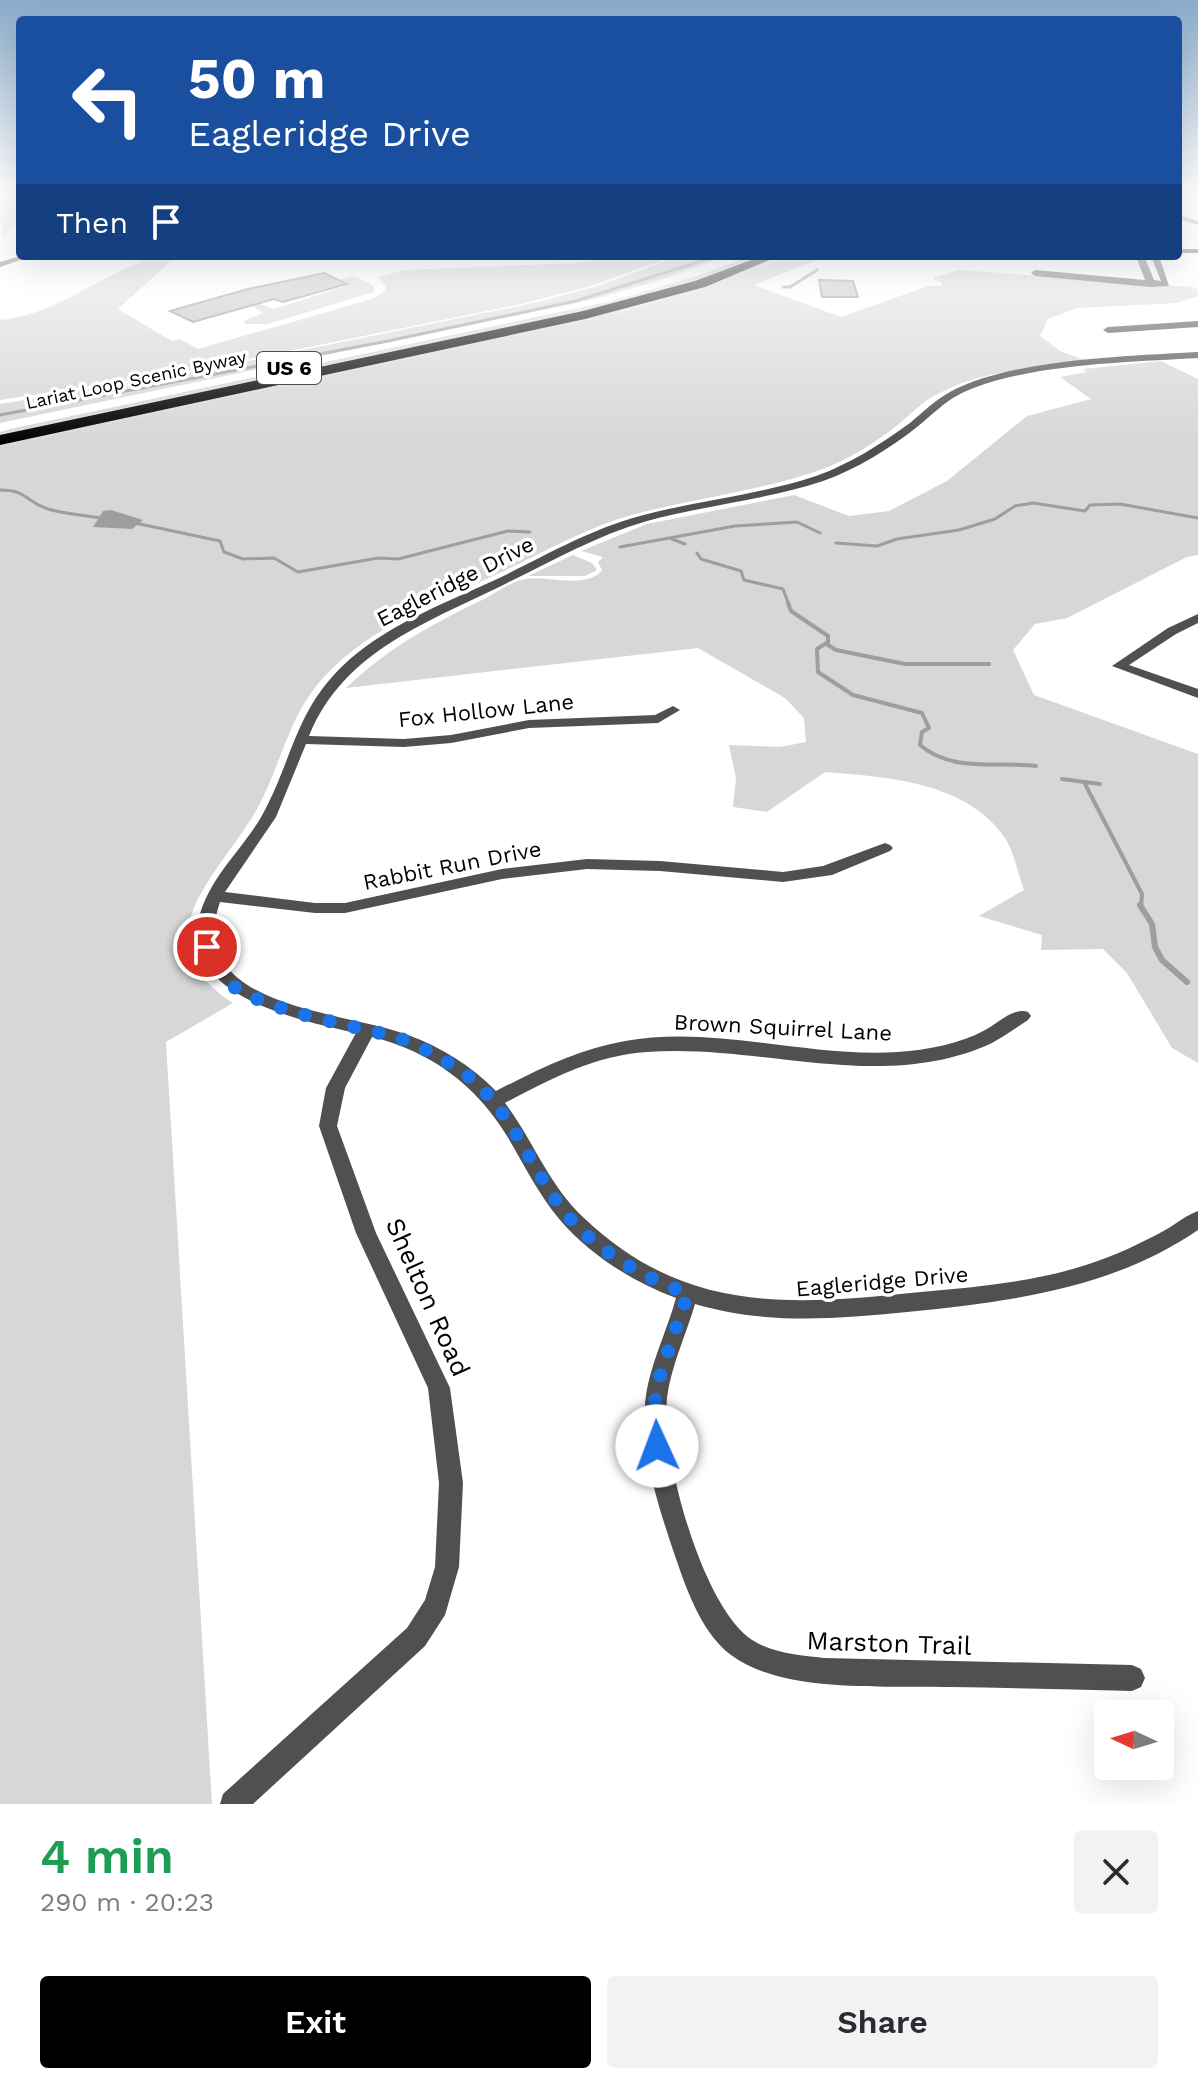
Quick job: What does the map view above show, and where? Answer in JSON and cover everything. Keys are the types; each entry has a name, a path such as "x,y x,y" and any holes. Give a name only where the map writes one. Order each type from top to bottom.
{"highway":[{"name":"Lariat Loop Scenic Byway","path":"0,429 578,308 691,275"},
{"name":"Lariat Loop Scenic Byway","path":"0,440 618,307 723,275"}],"street":[{"path":"1058,275 1166,284 1163,275"},
{"path":"1148,275 1151,284"},
{"path":"1108,330 1197,325"},
{"name":"Eagleridge Drive","path":"1198,355 1092,363 1006,378 958,391 936,404 908,430 851,467 791,487 660,514 608,529 406,627 361,656 324,695 301,740 282,792 268,819 215,896 203,921 213,963 224,979 250,995 405,1040 453,1066 495,1100 561,1208 600,1245 632,1269 688,1293 734,1305 790,1312 1012,1292 1070,1281 1113,1266 1187,1228 1198,1219"},
{"path":"1198,618 1119,666 1198,694"},
{"name":"Fox Hollow Lane","path":"301,740 404,743 451,739 529,724 658,719 673,710"},
{"name":"Rabbit Run Drive","path":"215,896 315,908 345,908 502,874 587,864 649,865 783,877 826,871 885,848"},
{"name":"Brown Squirrel Lane","path":"495,1100 548,1071 601,1052 646,1045 691,1043 873,1060 956,1049 983,1040 1022,1016"},
{"name":"Shelton Road","path":"233,1804 416,1637 436,1606 447,1567 451,1483 439,1388 366,1233 328,1126 335,1086 367,1030"},
{"name":"Marston Trail","path":"688,1293 661,1372 655,1402 657,1446 681,1536 700,1591 719,1626 735,1643 757,1657 791,1667 824,1671 1132,1678"}],"shaded area":[{"path":"112,275 155,275 118,309 172,341 180,339 198,349 372,299 385,291 386,286 378,277 385,275 620,275 526,303 196,370 0,400 0,320 55,305"},
{"path":"628,275 673,275 594,299 0,423 0,404 205,370 538,302"},
{"path":"717,275 624,304 0,438 0,432 15,428 612,301 697,276"},
{"path":"737,275 779,275 754,285 841,317 928,286 942,286 940,281 934,280 934,277 940,275 1030,275 1193,287 1197,289 1198,296 1177,303 1077,308 1048,319 1040,336 1060,351 1085,360 1007,371 968,381 932,397 880,438 830,466 774,483 635,514 585,532 385,628 342,659 323,678 294,722 257,809 205,886 188,926 188,946 194,965 209,984 233,1003 166,1042 212,1804 0,1804 0,446 621,312"},
{"path":"355,276 374,286 374,292 268,324 245,324 244,321 263,313 252,306 260,304 274,309 346,286 337,280"},
{"path":"1161,361 1198,379 1198,555 1187,557 1067,618 1035,624 1013,650 1034,695 1198,754 1198,1063 1172,1048 1127,973 1103,949 1041,950 1042,935 979,916 1024,890 1005,838 989,819 969,804 947,793 898,780 825,772 767,812 733,807 736,778 729,745 780,747 806,742 804,718 785,698 698,648 346,688 413,637 515,582 534,578 577,581 595,576 602,570 598,562 603,557 581,551 647,524 794,495 849,516 889,511 947,481 1027,416 1091,399 1060,377 1087,372 1083,369"},
{"path":"111,510 143,520 132,529 93,527 103,511"},
{"path":"573,555 592,563 597,570 585,576 528,576"}],"building":[{"path":"314,275 329,275 347,284 283,302 274,299 193,322 170,311 248,289"},
{"path":"819,280 853,281 858,297 822,297"}],"waterway":[{"path":"0,415 388,341 576,301 657,275"},
{"path":"783,287 790,287 809,275"},
{"path":"0,490 21,494 48,509 101,518"},
{"path":"836,543 877,546 897,539 959,530 995,519 1015,506 1033,503 1085,511 1090,505 1120,504 1198,518"},
{"path":"620,547 735,526 797,522 820,533"},
{"path":"135,523 220,541 224,552 243,559 274,558 298,572 378,558 398,559 508,531 530,532"},
{"path":"672,539 685,544"},
{"path":"697,553 701,559 741,571 744,580 783,589 789,605"},
{"path":"788,603 791,611 828,636 828,642"},
{"path":"828,642 836,650 905,664 989,664"},
{"path":"828,642 817,649 818,672 853,695 922,713 929,728 922,732 920,745 933,754 961,763 1036,766"},
{"path":"1062,779 1100,784"},
{"path":"1085,784 1142,894 1141,907"},
{"path":"1141,907 1152,924 1155,947 1162,960 1187,982"}],"route":[{"path":"207,947 224,979 250,995 405,1040 474,1080 495,1100 561,1208 600,1245 632,1269 688,1293 682,1318 661,1372 655,1402 657,1446"}]}
